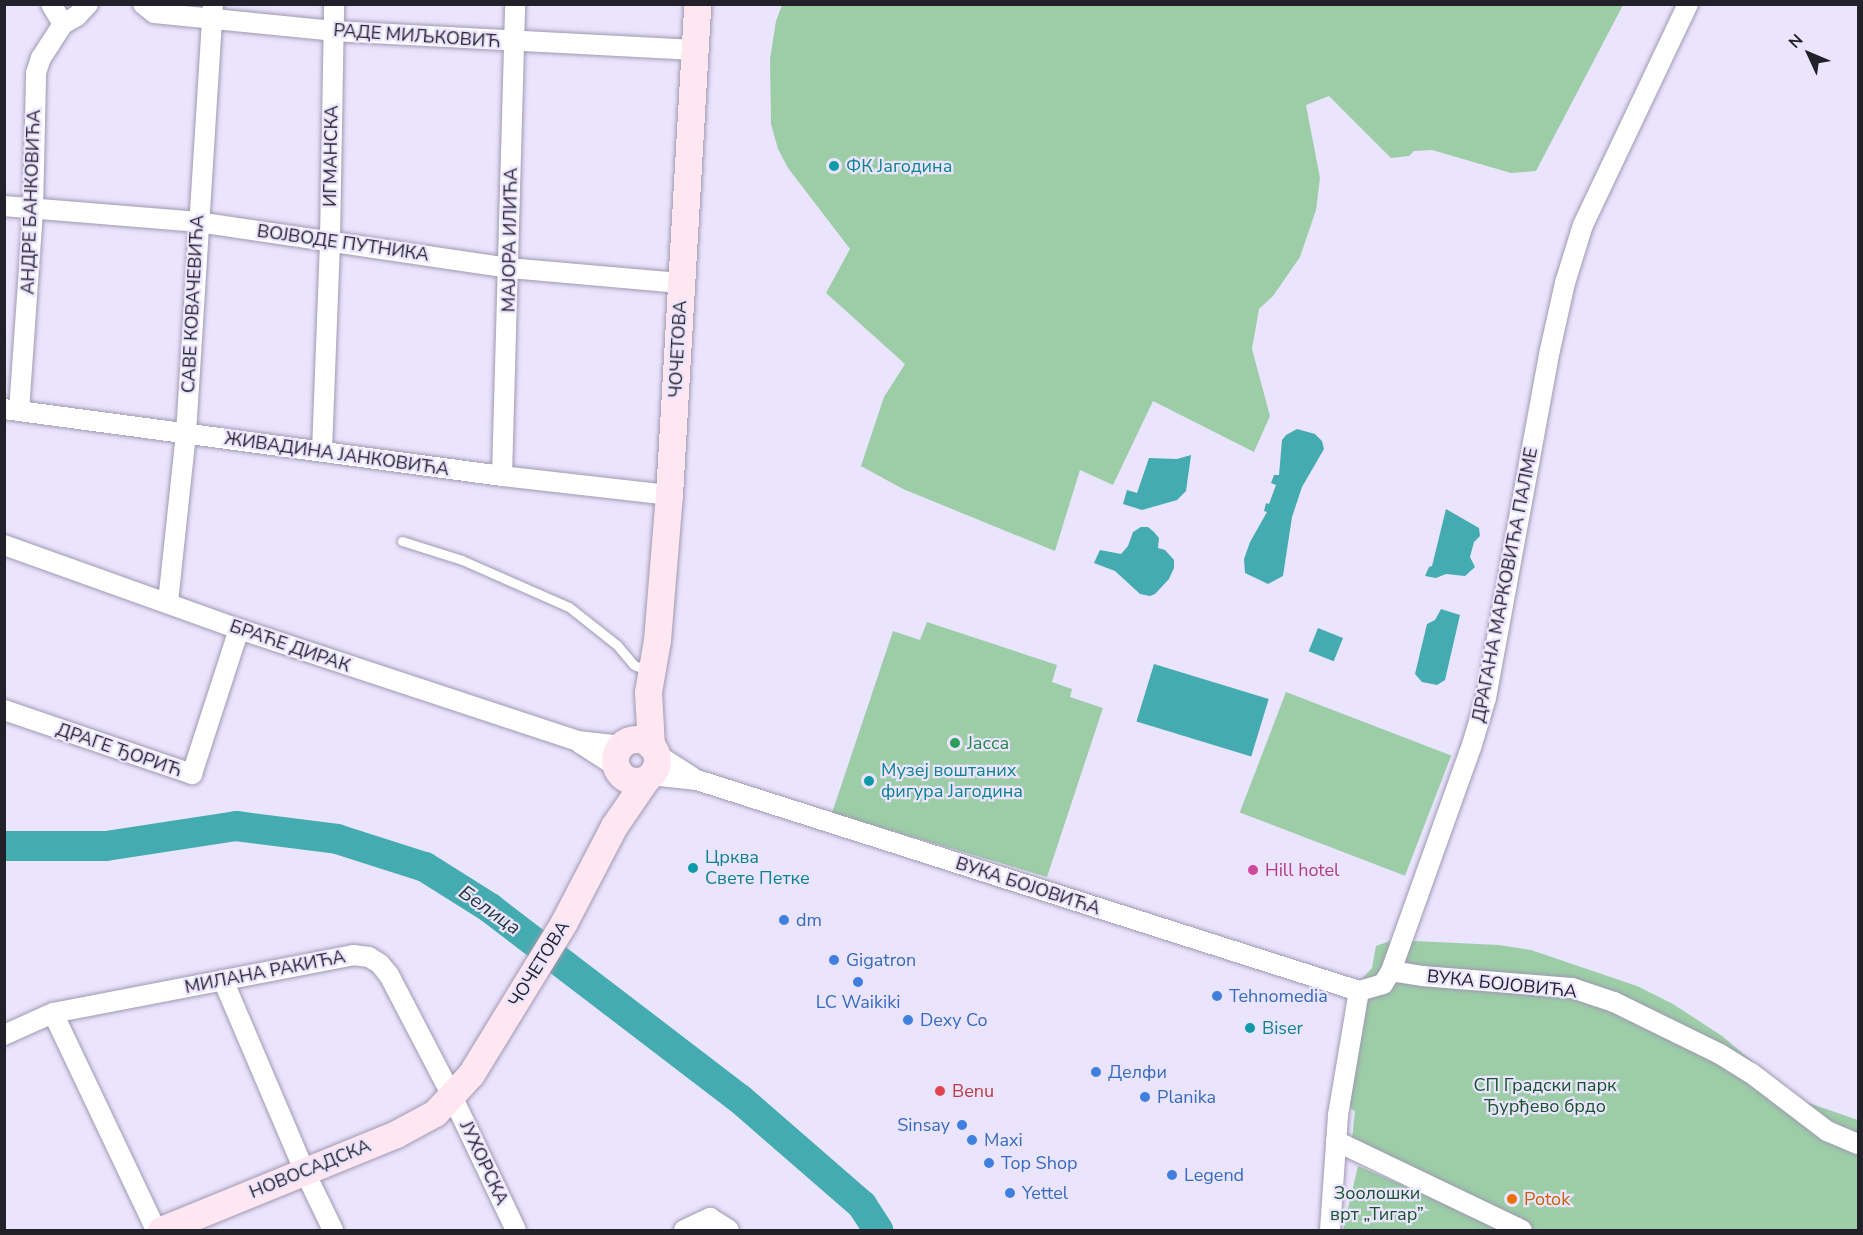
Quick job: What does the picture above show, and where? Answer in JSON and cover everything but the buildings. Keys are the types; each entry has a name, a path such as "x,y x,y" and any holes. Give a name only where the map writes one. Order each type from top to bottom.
{"street":[{"path":"51,4 63,24 77,16 88,4"},
{"name":"РАДЕ МИЉКОВИЋ","path":"143,4 154,13 213,12 333,31 695,50"},
{"name":"ИГМАНСКА","path":"322,450 330,240 333,4"},
{"name":"МАЈОРА ИЛИЋА","path":"502,476 515,4"},
{"name":"ЧОЧЕТОВА","path":"452,1096 471,1074 564,922 614,826 636,760 657,640 669,495 697,4"},
{"name":"ДРАГАНА МАРКОВИЋА ПАЛМЕ","path":"1392,970 1486,698 1565,283 1586,218 1688,4"},
{"name":"САВЕ КОВАЧЕВИЋА","path":"168,602 186,434 213,12"},
{"name":"АНДРЕ БАНКОВИЋА","path":"12,410 33,210 36,73 41,58 63,24"},
{"name":"ВОЈВОДЕ ПУТНИКА","path":"4,206 198,222 509,268 681,283"},
{"name":"ЖИВАДИНА ЈАНКОВИЋА","path":"12,410 502,476 669,495"},
{"name":"БРАЋЕ ДИРАК","path":"4,545 239,629 636,760"},
{"name":"ДРАГЕ ЂОРИЋ","path":"4,711 192,774 239,629"},
{"name":"ВУКА БОЈОВИЋА","path":"636,760 1359,991"},
{"name":"МИЛАНА РАКИЋА","path":"4,1035 53,1013 353,955 369,957 380,964 389,975 452,1096"},
{"path":"1330,1230 1336,1141 1359,991 1383,984 1392,970"},
{"name":"ВУКА БОЈОВИЋА","path":"1392,970 1422,976 1572,988 1614,1002 1720,1054 1751,1073 1827,1131 1858,1144"},
{"path":"223,980 304,1170 333,1230"},
{"path":"53,1013 156,1230"},
{"name":"НОВОСАДСКА","path":"161,1230 396,1134 435,1113 452,1096"},
{"name":"ЈУХОРСКА","path":"452,1096 516,1230"},
{"path":"1336,1141 1522,1230"},
{"path":"684,1230 710,1218 729,1230"}],"lane":[{"path":"402,541 462,560 569,607 617,645 650,682"}],"green space":[{"path":"782,4 1623,5 1536,171 1511,173 1432,150 1414,151 1409,156 1391,158 1329,96 1306,105 1320,178 1316,210 1300,257 1273,296 1259,309 1252,349 1270,416 1254,452 1153,401 1113,485 1080,470 1055,551 903,489 861,466 884,397 905,364 826,293 850,249 788,168 778,149 771,124 770,59 776,21"},
{"name":"Јасса","path":"927,622 1057,665 1052,682 1072,689 1070,697 1103,708 1047,877 832,813 893,631 920,640"},
{"path":"1286,692 1451,755 1405,876 1240,812"},
{"name":"СП Градски парк Ђурђево брдо","path":"1393,940 1499,945 1531,950 1637,986 1673,1004 1722,1036 1797,1099 1858,1120 1858,1230 1343,1230 1358,1166 1414,1190 1415,1181 1351,1149 1355,1111 1351,1109 1342,1089 1358,983 1372,968 1376,946"}],"shaded area":[{"path":"1297,429 1315,434 1322,441 1324,449 1302,487 1292,517 1283,576 1268,584 1245,573 1244,559 1250,542 1267,512 1264,511 1266,503 1269,504 1276,485 1271,483 1274,475 1279,475 1282,440"},
{"path":"1191,455 1186,491 1177,500 1142,510 1123,504 1127,490 1137,493 1149,458 1177,459"},
{"path":"1446,509 1479,528 1480,536 1474,542 1470,557 1475,567 1465,576 1446,574 1436,578 1425,576 1429,567 1432,566"},
{"path":"1141,527 1148,527 1154,532 1159,538 1158,548 1165,550 1174,560 1174,568 1169,579 1155,594 1150,596 1140,594 1115,571 1094,563 1100,550 1121,554 1128,546 1133,532"},
{"path":"1441,609 1460,615 1445,680 1437,685 1422,682 1415,674 1427,624 1435,620"},
{"path":"1318,628 1343,638 1334,661 1309,651"},
{"path":"1154,664 1269,699 1251,756 1136,721"}],"waterway":[{"name":"Белица","path":"4,846 106,846 236,826 337,839 425,867 490,908 740,1099 862,1205 878,1230"}],"place":[{"name":"ФК Јагодина","path":"834,166"},
{"name":"Јасса","path":"955,743"},
{"name":"Музеј воштаних фигура Јагодина","path":"869,781"},
{"name":"Црква Свете Петке","path":"693,868"},
{"name":"Hill hotel","path":"1253,870"},
{"name":"dm","path":"784,920"},
{"name":"Gigatron","path":"834,960"},
{"name":"LC Waikiki","path":"858,982"},
{"name":"Tehnomedia","path":"1217,996"},
{"name":"Dexy Co","path":"908,1020"},
{"name":"Biser","path":"1250,1028"},
{"name":"Делфи","path":"1096,1072"},
{"name":"Benu","path":"940,1091"},
{"name":"Planika","path":"1145,1097"},
{"name":"Sinsay","path":"962,1125"},
{"name":"Maxi","path":"972,1140"},
{"name":"Top Shop","path":"989,1163"},
{"name":"Legend","path":"1172,1175"},
{"name":"Yettel","path":"1010,1193"},
{"name":"Potok","path":"1512,1199"}],"park label":[{"name":"Зоолошки врт „Тигар”","path":"1377,1204"}]}
